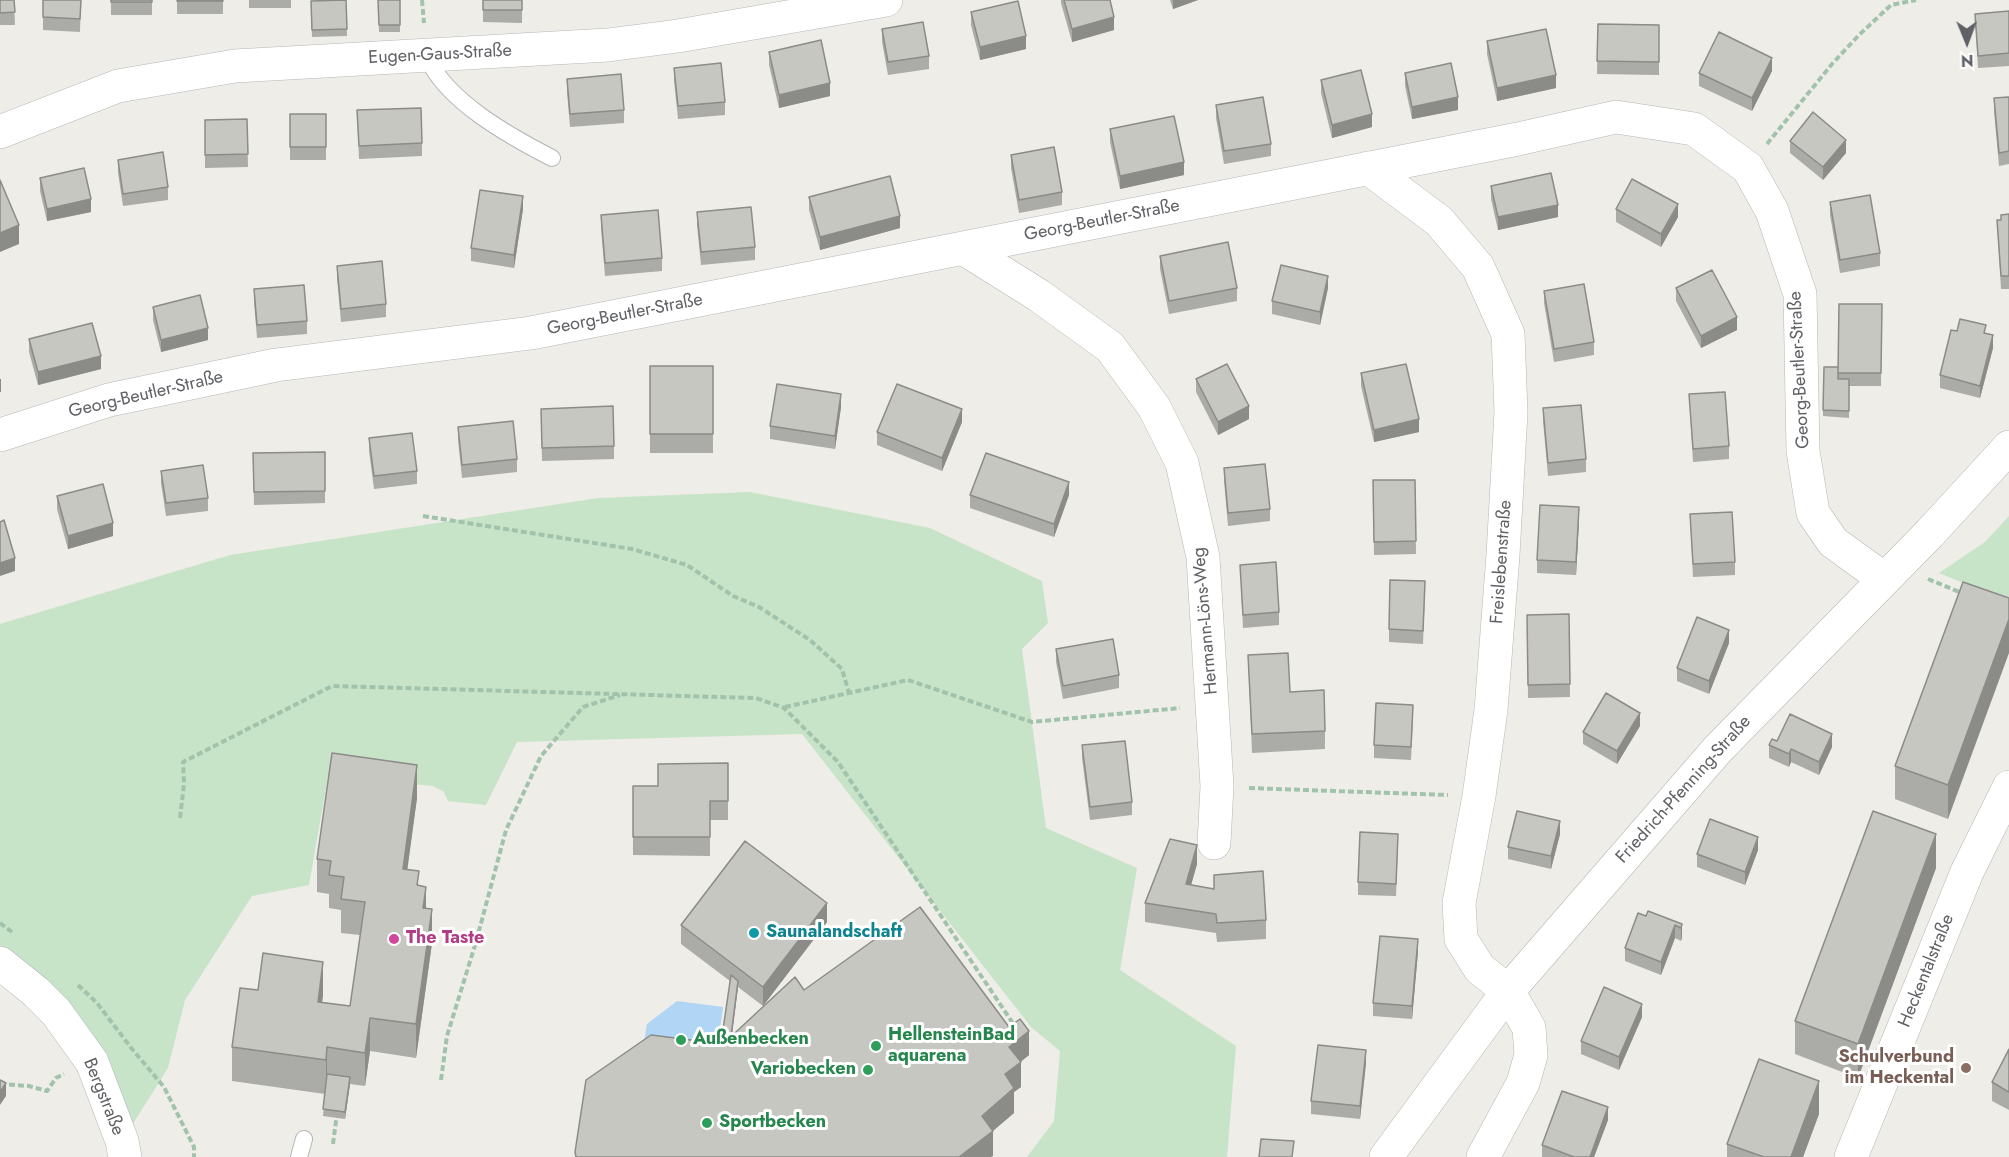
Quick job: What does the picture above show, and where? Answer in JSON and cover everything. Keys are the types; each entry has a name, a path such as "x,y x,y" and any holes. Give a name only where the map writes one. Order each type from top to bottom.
{"street":[{"name":"Eugen-Gaus-Straße","path":"0,132 118,86 235,66 608,45 666,38 886,0"},
{"name":"Georg-Beutler-Straße","path":"0,435 109,400 276,365 531,333 1518,140 1616,117 1694,129 1748,168 1772,211 1800,294 1803,451 1813,513 1833,542 1890,572"},
{"name":"Freislebenstraße","path":"1368,168 1439,221 1478,267 1508,334 1511,412 1491,710 1479,796 1459,903 1461,939 1480,969 1508,991"},
{"name":"Hermann-Löns-Weg","path":"963,248 1038,295 1110,347 1154,407 1182,463 1203,557 1217,786 1214,843"},
{"name":"Friedrich-Pfenning-Straße","path":"1386,1157 1508,991 1718,749 2009,447"},
{"name":"Heckentalstraße","path":"1851,1157 1967,872 2009,787"},
{"name":"Bergstraße","path":"0,963 36,992 56,1012 92,1062 122,1141 125,1157"},
{"path":"1483,1157 1523,1083 1531,1054 1529,1028 1508,991"}],"lane":[{"path":"427,56 432,69 443,82 473,108 511,137 552,158"},
{"path":"299,1157 304,1139"}],"path":[{"path":"1748,168 1832,64 1859,35 1891,4 1916,0"},
{"path":"423,516 632,549 687,565 733,596 759,607 810,640 842,669 849,693"},
{"path":"1890,572 1968,596"},
{"path":"784,708 908,680 1032,722 1213,705"},
{"path":"180,818 184,784 183,762 332,686 756,698 784,708 838,762 1017,1028"},
{"path":"441,1080 447,1036 476,942 506,830 541,756 583,707 622,694"},
{"path":"1217,786 1479,796"},
{"path":"0,1084 29,1086 47,1091 56,1078 92,1062"},
{"path":"333,1144 338,1103"}],"green space":[{"path":"750,492 930,528 1042,581 1048,623 1022,649 1046,828 1137,868 1120,970 1236,1046 1227,1157 1027,1157 1054,1121 1060,1051 1031,1027 802,734 517,742 486,805 448,801 444,792 433,786 328,776 309,885 252,896 185,1000 168,1068 122,1141 92,1062 0,963 0,624 230,555 598,498"},
{"path":"2009,516 2009,602 1939,573 1985,542"}],"water":[{"name":"Außenbecken","path":"677,1001 723,1007 715,1064 637,1083 647,1024"}],"building":[{"path":"0,0 14,0 15,12 0,13"},
{"path":"43,0 81,0 80,19 43,17"},
{"path":"111,0 152,0 152,2 111,2"},
{"path":"223,0 223,1 177,1"},
{"path":"346,0 347,29 312,30 311,1"},
{"path":"378,0 400,0 400,25 379,25"},
{"path":"483,0 522,0 522,10 483,10"},
{"path":"1064,0 1110,0 1114,17 1072,29"},
{"path":"1018,1 1026,36 980,47 971,12"},
{"path":"2009,11 2009,53 1978,56 1975,14"},
{"path":"923,22 929,56 888,62 882,29"},
{"path":"1598,24 1659,25 1659,62 1597,61"},
{"path":"1546,29 1556,75 1497,88 1487,41"},
{"path":"1719,32 1772,58 1752,98 1699,73"},
{"path":"821,40 830,83 779,95 769,52"},
{"path":"721,63 725,102 678,106 674,68"},
{"path":"1451,63 1458,97 1412,107 1405,73"},
{"path":"1361,70 1372,114 1332,125 1321,80"},
{"path":"621,74 624,110 570,114 567,79"},
{"path":"1263,97 1271,144 1224,151 1216,105"},
{"path":"2009,97 2009,151 1999,153 1994,98"},
{"path":"421,108 422,143 359,146 357,110"},
{"path":"1813,112 1846,140 1823,167 1790,141"},
{"path":"290,114 326,114 326,147 290,147"},
{"path":"1174,116 1184,162 1120,176 1110,129"},
{"path":"247,119 248,154 205,155 205,120"},
{"path":"1054,147 1062,192 1019,200 1011,155"},
{"path":"163,152 168,187 123,194 118,160"},
{"path":"84,168 91,199 47,209 40,178"},
{"path":"1551,173 1558,205 1498,217 1491,186"},
{"path":"890,176 900,216 820,237 809,197"},
{"path":"1632,179 1678,204 1661,234 1616,209"},
{"path":"0,180 19,225 0,233"},
{"path":"480,190 523,196 514,255 471,248"},
{"path":"1870,195 1880,253 1840,260 1830,202"},
{"path":"751,207 755,247 701,252 697,212"},
{"path":"658,210 662,258 605,263 601,215"},
{"path":"2009,214 2009,276 2001,276 1997,220 2001,220 2001,215"},
{"path":"1228,242 1237,288 1169,301 1160,256"},
{"path":"382,261 386,304 341,309 337,266"},
{"path":"1281,265 1328,276 1320,312 1272,301"},
{"path":"1712,270 1737,317 1701,336 1676,288"},
{"path":"1584,284 1594,342 1554,349 1544,291"},
{"path":"304,285 307,321 257,325 254,289"},
{"path":"200,295 208,328 161,340 153,307"},
{"path":"1839,304 1882,304 1881,373 1838,373"},
{"path":"1960,319 1986,325 1984,333 1993,335 1980,386 1940,375 1951,330 1957,331"},
{"path":"92,323 101,356 38,372 29,339"},
{"path":"1227,364 1249,406 1218,422 1196,379"},
{"path":"1406,364 1419,419 1374,430 1361,373"},
{"path":"650,366 713,366 713,434 650,434"},
{"path":"1824,367 1838,367 1838,379 1849,379 1849,411 1823,410"},
{"path":"777,384 841,394 835,436 770,426"},
{"path":"897,384 962,409 942,458 877,432"},
{"path":"1725,392 1729,446 1693,449 1689,394"},
{"path":"1581,405 1586,459 1548,463 1543,408"},
{"path":"613,406 614,446 542,448 541,409"},
{"path":"513,421 517,459 462,465 458,427"},
{"path":"412,433 417,471 374,476 369,438"},
{"path":"325,452 325,491 254,492 253,453"},
{"path":"986,453 1069,482 1054,524 970,495"},
{"path":"1265,464 1270,509 1228,513 1224,468"},
{"path":"203,465 208,498 166,503 161,471"},
{"path":"1373,480 1415,480 1416,541 1374,542"},
{"path":"103,484 113,523 68,536 57,496"},
{"path":"1540,505 1579,507 1576,562 1537,560"},
{"path":"1732,512 1735,562 1693,564 1690,514"},
{"path":"4,520 15,558 0,563 0,522"},
{"path":"1276,562 1279,612 1243,615 1240,565"},
{"path":"1390,580 1425,581 1423,631 1389,629"},
{"path":"1963,582 2009,598 2009,619 1948,785 1895,766"},
{"path":"1569,614 1570,684 1528,685 1527,615"},
{"path":"1697,617 1729,630 1709,681 1677,668"},
{"path":"1113,639 1119,675 1063,686 1056,649"},
{"path":"1288,653 1290,692 1324,690 1325,731 1252,734 1248,655"},
{"path":"1606,693 1640,713 1617,751 1583,732"},
{"path":"1376,703 1413,705 1411,747 1374,745"},
{"path":"1790,714 1832,734 1819,762 1791,749 1789,754 1769,745 1772,739 1777,741"},
{"path":"1125,741 1132,802 1090,807 1082,745"},
{"name":"The Taste","path":"332,753 417,765 403,869 419,871 417,885 426,887 423,908 432,909 416,1024 370,1018 365,1053 327,1047 326,1060 232,1047 240,988 258,990 263,953 323,962 318,1002 350,1006 365,902 341,899 344,877 329,875 331,861 317,859"},
{"path":"728,763 728,801 710,801 710,837 633,837 633,786 658,786 658,764"},
{"path":"1517,811 1560,821 1551,856 1508,847"},
{"path":"1873,811 1936,834 1858,1044 1795,1021"},
{"path":"1710,819 1758,837 1745,872 1697,854"},
{"path":"1360,832 1398,834 1396,884 1358,882"},
{"path":"1170,839 1197,845 1186,884 1214,889 1214,875 1263,871 1266,920 1217,923 1216,914 1145,903"},
{"name":"Saunalandschaft","path":"745,841 827,903 763,987 681,925"},
{"name":"HellensteinBad aquarena","path":"920,907 1009,1027 1020,1019 1029,1031 1009,1047 1021,1062 1005,1074 1014,1088 982,1116 993,1131 959,1157 576,1157 586,1080 651,1035 723,1044 795,977 804,990"},
{"path":"1648,911 1682,924 1681,928 1675,925 1661,962 1625,948 1638,913 1646,916"},
{"path":"1380,936 1418,939 1412,1006 1373,1003"},
{"path":"731,975 738,981 731,1036 723,1044 721,1043"},
{"path":"1604,987 1642,1004 1619,1057 1581,1041"},
{"path":"1318,1045 1366,1050 1360,1106 1311,1101"},
{"path":"2009,1049 2009,1092 1992,1082"},
{"path":"1759,1059 1819,1081 1791,1157 1764,1157 1727,1144"},
{"path":"327,1074 350,1077 345,1112 323,1109"},
{"path":"0,1080 6,1083 0,1092"},
{"path":"1562,1091 1608,1107 1590,1157 1574,1157 1542,1145"},
{"path":"1261,1139 1294,1141 1292,1157 1259,1157"}],"place":[{"name":"Saunalandschaft","path":"754,933"},
{"name":"The Taste","path":"394,939"},
{"name":"Außenbecken","path":"681,1040"},
{"name":"HellensteinBad aquarena","path":"876,1046"},
{"name":"Schulverbund im Heckental","path":"1966,1068"},
{"name":"Variobecken","path":"868,1070"},
{"name":"Sportbecken","path":"707,1123"}]}
